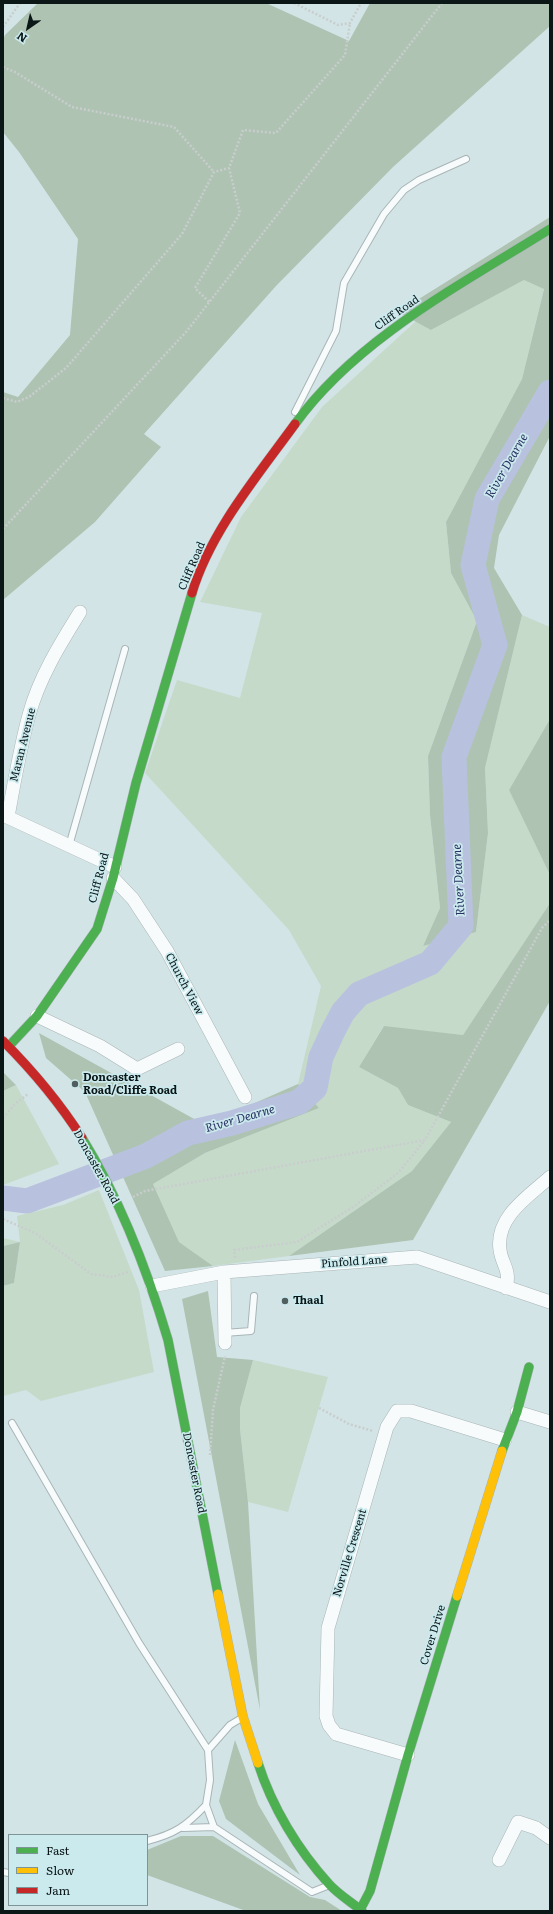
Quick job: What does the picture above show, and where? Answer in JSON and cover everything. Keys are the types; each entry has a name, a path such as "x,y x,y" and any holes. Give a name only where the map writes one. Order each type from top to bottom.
{"main road":[{"name":"Cliff Road","path":"6,1044 37,1016 97,929 114,873 136,783 196,580 225,522 302,414 348,364 407,319 550,229"},
{"name":"Doncaster Road","path":"6,1044 43,1083 60,1106 89,1151 112,1193 137,1246 152,1286 168,1340 243,1717 265,1785 291,1833 309,1860 330,1885 361,1911"},
{"name":"Cover Drive","path":"361,1911 370,1891 408,1755 505,1440 517,1412 529,1367"}],"street":[{"name":"Maran Avenue","path":"6,816 29,714 45,674 58,647 80,612"},
{"path":"6,816 69,846 114,873"},
{"name":"Church View","path":"114,873 167,951 245,1097"},
{"path":"37,1016 100,1046 137,1069 178,1050"},
{"path":"506,1288 509,1278 500,1250 501,1230 510,1213 550,1177"},
{"name":"Pinfold Lane","path":"152,1286 229,1271 417,1257 550,1302"},
{"path":"224,1338 229,1271"},
{"name":"Norville Crescent","path":"408,1755 336,1734 326,1716 328,1628 387,1427 398,1411 411,1411 505,1440"},
{"path":"517,1412 550,1422"},
{"path":"499,1860 518,1822 536,1828 550,1838"}],"lane":[{"path":"290,431 294,412 336,331 344,283 384,214 404,190 419,180 466,159"},
{"path":"69,846 125,649"},
{"path":"224,1338 251,1330 254,1296"},
{"path":"12,1423 139,1643 208,1750 210,1780 206,1805 214,1827"},
{"path":"208,1750 230,1725 243,1717"},
{"path":"148,1841 162,1837 182,1828 206,1805"},
{"path":"182,1828 214,1827 312,1892 330,1885"}],"path":[{"path":"3,27 20,3"},
{"path":"294,3 338,24 350,23"},
{"path":"209,302 195,288 240,213 229,168 243,130 276,133 345,55 350,23 361,3"},
{"path":"3,529 186,332 442,3"},
{"path":"3,67 15,72 72,107 174,127 214,172"},
{"path":"3,398 18,402 29,397 66,368 182,234 214,172 229,168"},
{"path":"229,1271 234,1250 297,1242 353,1207 398,1173 425,1140 542,928 550,920"},
{"path":"3,1118 15,1104 43,1083"},
{"path":"145,1191 425,1140"},
{"path":"3,1220 35,1234 91,1274 113,1277 144,1267"},
{"path":"210,1459 213,1410 226,1355 224,1338"},
{"path":"319,1408 348,1424 385,1435"}],"green space":[{"path":"38,3 266,3 349,41 370,3 550,3 550,26 393,167 276,286 144,434 161,447 95,522 3,600 3,392 18,397 70,335 78,239 19,152 3,132 3,40 5,35"},
{"path":"550,217 550,436 499,535 494,568 522,615 485,768 488,833 476,932 423,946 440,908 430,815 428,756 477,621 451,573 446,522 522,379 544,289 524,280 431,330 398,312"},
{"path":"524,280 544,288 522,379 446,522 451,573 477,621 428,756 430,815 440,908 423,946 476,932 488,833 485,768 522,615 550,627 550,719 509,790 550,875 550,903 463,1035 383,1027 359,1067 398,1088 408,1105 451,1122 412,1171 289,1256 213,1266 179,1242 153,1184 205,1153 319,1108 298,1084 321,986 289,930 145,773 177,680 240,698 262,613 200,602 241,517 322,407 416,321 431,330"},
{"path":"550,719 550,875 509,790"},
{"path":"550,903 550,1001 413,1240 289,1256 412,1171 451,1122 408,1105 398,1088 359,1067 384,1026 463,1035"},
{"path":"39,1033 196,1120 241,1109 298,1084 319,1108 205,1153 153,1184 179,1242 213,1266 165,1271 85,1092 46,1058"},
{"path":"3,1072 16,1085 3,1091"},
{"path":"16,1085 59,1164 3,1185 3,1091"},
{"path":"99,1190 139,1290 154,1372 41,1401 26,1390 3,1396 3,1286 14,1283 20,1242 17,1216 63,1205"},
{"path":"3,1238 20,1242 3,1246"},
{"path":"20,1242 14,1283 3,1286 3,1246"},
{"path":"208,1291 217,1357 253,1360 240,1408 240,1429 248,1502 260,1710 182,1299"},
{"path":"253,1360 328,1377 288,1512 248,1502 240,1429 240,1408"},
{"path":"235,1740 258,1804 300,1875 226,1819 219,1801"},
{"path":"181,1836 213,1836 310,1897 325,1900 342,1911 246,1911 148,1875 148,1850"}],"waterway":[{"name":"River Dearne","path":"3,1198 27,1201 146,1156 188,1133 232,1123 299,1102 315,1088 321,1057 333,1031 343,1012 359,994 430,963 461,926 454,757 495,645 473,565 487,499 550,392"}],"traffic: fast":[{"path":"295,424 320,393 348,365 379,339 447,292 550,229"},
{"path":"9,1046 37,1016 97,929 113,878 136,783 192,593"},
{"path":"82,1138 109,1186 132,1236 142,1261 168,1340 218,1594"},
{"path":"502,1451 517,1412 529,1367"},
{"path":"360,1910 370,1891 408,1755 457,1596"},
{"path":"258,1763 278,1812 307,1857 340,1895 362,1911"}],"traffic: slow":[{"path":"457,1596 502,1451"},
{"path":"218,1594 243,1717 258,1763"}],"traffic: jam":[{"path":"192,593 210,548 223,526 236,505 295,424"},
{"path":"3,1041 45,1087 82,1138"}],"place":[{"name":"Doncaster Road/Cliffe Road","path":"75,1084"},
{"name":"Thaal","path":"285,1301"}]}
